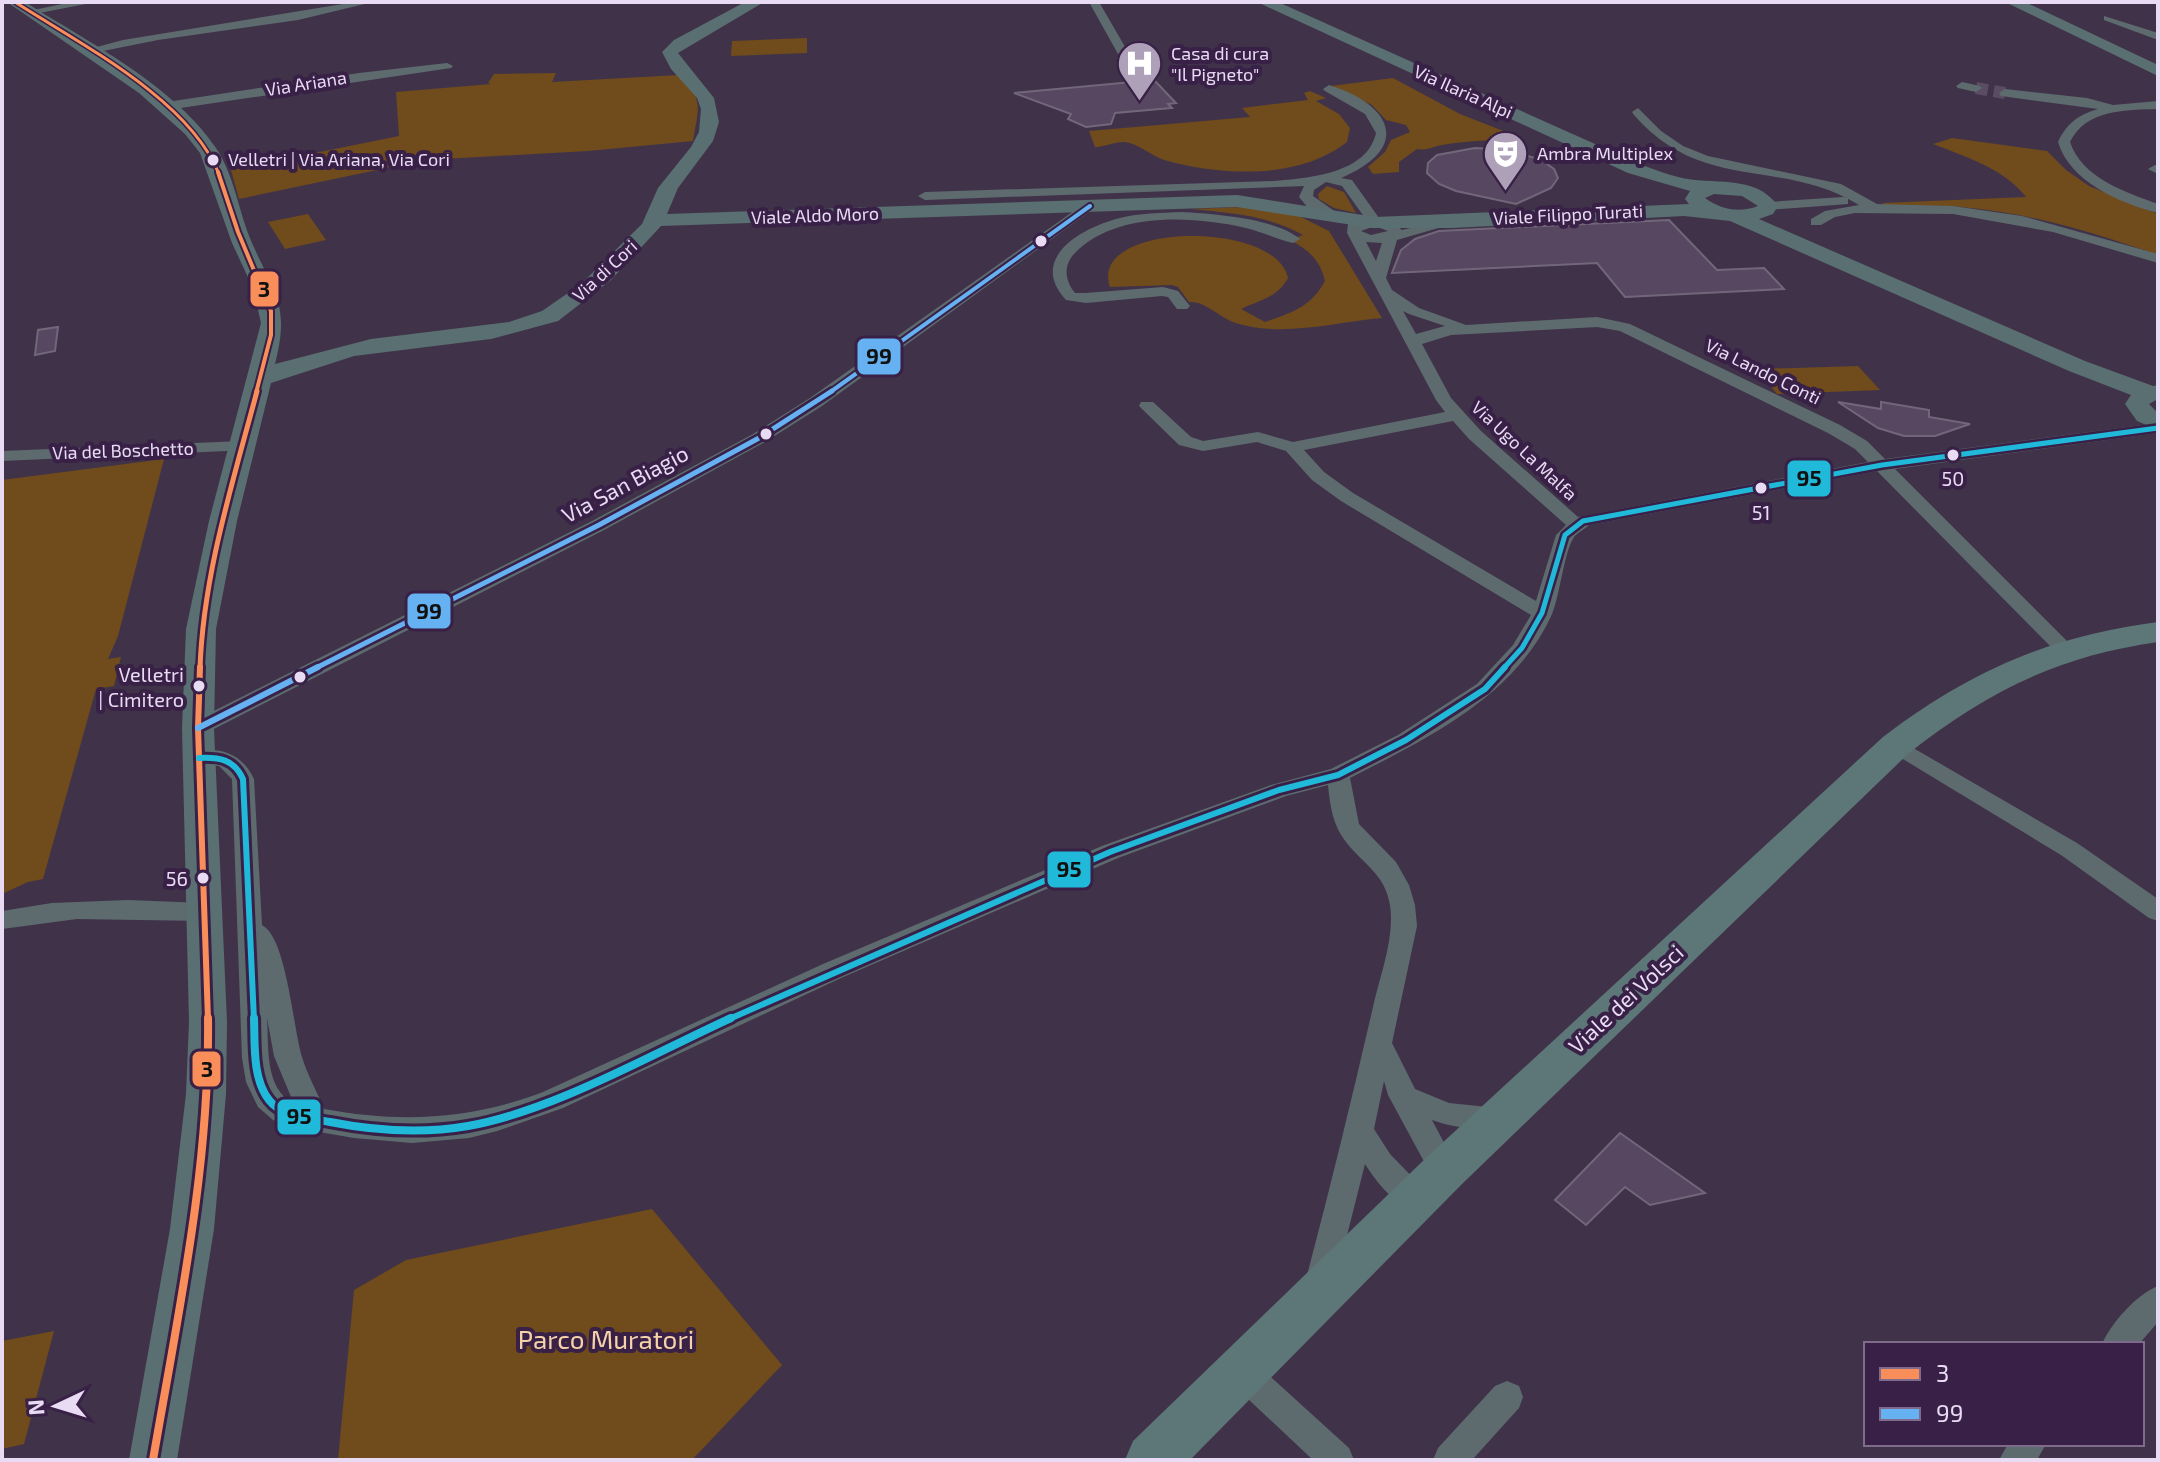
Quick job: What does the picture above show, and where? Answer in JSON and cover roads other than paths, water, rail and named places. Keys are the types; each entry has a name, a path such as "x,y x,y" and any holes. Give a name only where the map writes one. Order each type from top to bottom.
{"main road":[{"name":"Via di Cori","path":"259,379 305,360 350,349 493,331 547,317 577,297 640,239 654,220 674,178 705,138 710,109 704,94 672,62 670,52 683,41 756,2"},
{"name":"Via Ilaria Alpi","path":"1265,2 1662,179 1736,189 1764,204"},
{"path":"2013,2 2157,69"},
{"path":"22,7 167,106 213,159 235,227 271,305 272,330 223,521 203,619 198,743 208,1055 203,1140 192,1229 153,1460"},
{"name":"Via Ilaria Alpi","path":"1662,179 1692,204"},
{"path":"1692,204 1699,192 1713,188"},
{"name":"Viale Aldo Moro","path":"654,220 975,202 1030,208 1094,206 1148,211 1208,194"},
{"name":"Viale Filippo Turati","path":"1208,194 1236,194 1382,228 1692,204 1725,214"},
{"path":"1725,214 1753,215 1764,204"},
{"path":"1764,204 1767,220 1783,235"},
{"path":"1725,214 1783,235 2077,366 2152,409"},
{"name":"Viale dei Volsci","path":"1152,1460 1430,1185 1896,745 1975,687 2065,650 2112,638 2158,632"}],"street":[{"path":"22,7 91,2"},
{"path":"88,51 157,36 314,15 368,2"},
{"path":"1094,2 1122,52"},
{"path":"2108,18 2158,37"},
{"name":"Via Ariana","path":"167,106 359,76 447,66"},
{"path":"1962,86 1976,88"},
{"path":"1329,89 1368,111 1378,122 1381,133 1378,145 1360,163 1322,179 1308,189 1306,197 1314,206 1333,215"},
{"path":"2005,93 2087,102 2114,109"},
{"path":"2158,105 2114,109 2074,125 2065,138 2066,151 2079,168 2100,183 2158,209"},
{"path":"1638,112 1661,137 1694,155 1743,170 1831,186 1867,204"},
{"path":"1236,194 1322,179 1347,183 1382,228 1380,283 1414,311 1469,329"},
{"name":"Viale Aldo Moro","path":"925,196 975,202 1208,194"},
{"path":"1764,204 1867,204 2005,215 2077,231 2158,259"},
{"path":"1816,222 1830,213 1867,204"},
{"path":"1094,206 1115,215 1110,227"},
{"name":"Via San Biagio","path":"198,743 759,438 816,402 1046,235 1094,206"},
{"path":"1030,208 1047,218 1049,225 1046,235"},
{"path":"1300,210 1370,239 1382,228"},
{"path":"1182,306 1175,296 1163,291 1086,298 1068,294 1059,273 1064,256 1089,235 1148,211 1258,226 1293,239"},
{"path":"1353,231 1356,225 1382,228"},
{"name":"Via Ugo La Malfa","path":"1353,231 1438,391 1456,415 1575,524"},
{"name":"Via Lando Conti","path":"1469,329 1597,322 1619,325 1840,432 1882,465 2065,650"},
{"path":"1412,342 1439,331 1469,329"},
{"path":"1147,406 1192,445 1206,446 1258,437 1292,447 1456,415"},
{"path":"198,743 230,760 243,779 256,1058 265,1094 278,1109 357,1128 411,1133 462,1129 507,1119 832,971 1131,843 1279,790 1338,775 1431,726 1485,689 1522,648 1542,613 1565,535 1575,524 1592,518 1882,465 2152,409"},
{"name":"Via del Boschetto","path":"2,456 243,446"},
{"path":"1292,447 1315,473 1338,491 1542,613"},
{"path":"1896,745 2069,849 2158,912"},
{"path":"1317,1295 1400,955 1404,909 1390,871 1348,826 1338,775"},
{"path":"2,920 42,913 106,909 203,912"},
{"path":"1379,1045 1402,1095 1430,1185"},
{"path":"1402,1095 1447,1114 1473,1118 1503,1116"},
{"path":"1359,1131 1380,1163 1430,1185"},
{"path":"2120,1342 2158,1300"},
{"path":"1241,1371 1337,1460"},
{"path":"1450,1460 1507,1397"}],"tunnel":[{"path":"1976,88 2005,93"}],"place":[{"name":"Casa di cura \"Il Pigneto\"","path":"1140,103"},
{"name":"Velletri | Via Ariana, Via Cori","path":"213,160"},
{"name":"Ambra Multiplex","path":"1506,193"},
{"name":"50","path":"1953,455"},
{"name":"51","path":"1761,488"},
{"name":"Velletri | Cimitero","path":"199,686"},
{"name":"56","path":"203,878"}],"park label":[{"name":"Parco Muratori","path":"606,1340"}]}
